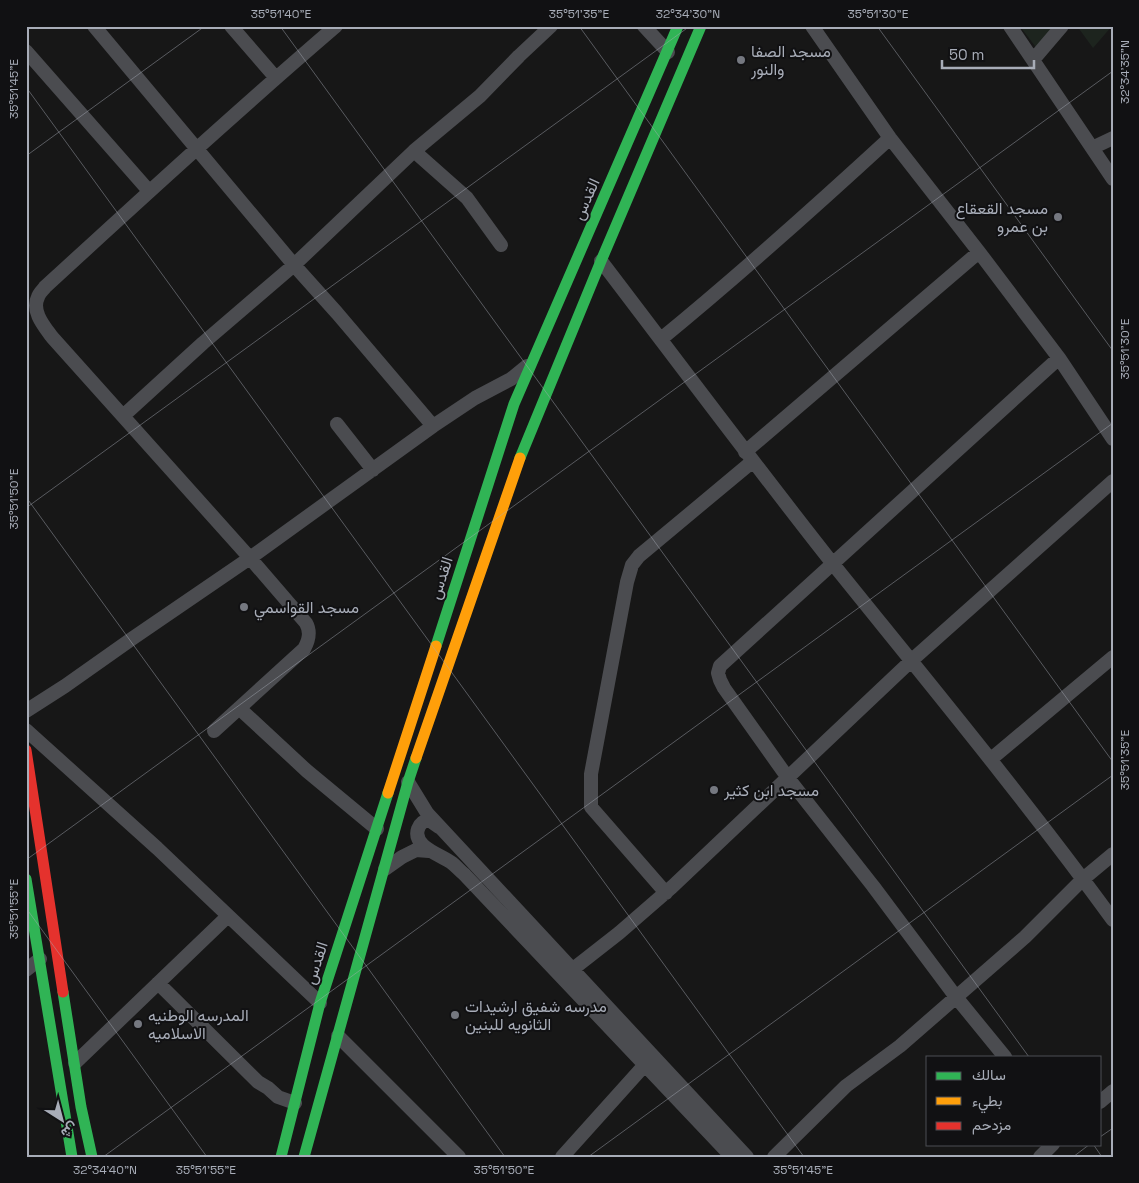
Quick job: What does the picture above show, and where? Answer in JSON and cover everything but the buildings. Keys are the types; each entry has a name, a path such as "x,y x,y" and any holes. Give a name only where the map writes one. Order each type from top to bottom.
{"main road":[{"name":"القدس","path":"281,1157 320,1004 514,404 678,26"},
{"path":"304,1157 408,782 522,452 600,261 701,26"},
{"path":"26,750 82,1107 92,1157"},
{"path":"26,879 72,1157"}],"street":[{"path":"94,26 294,265 433,426"},
{"path":"231,26 276,78"},
{"path":"214,731 304,649 308,642 309,629 306,623 250,558 52,337 40,321 36,306 37,298 45,287 148,191 336,26"},
{"path":"123,416 203,343 294,265 414,151 480,96 551,26"},
{"path":"644,26 668,52"},
{"path":"812,26 890,138 1059,358 1113,438"},
{"path":"1010,26 1113,179"},
{"path":"1033,60 1062,26"},
{"path":"26,51 148,191"},
{"path":"661,339 721,289 890,138"},
{"path":"1092,148 1113,138"},
{"path":"414,151 467,198 501,245"},
{"path":"666,893 591,807 591,774 632,565 749,457 979,252"},
{"path":"600,261 749,457 990,759 1113,920"},
{"path":"1003,1056 788,778 724,688 718,673 720,666 1059,358"},
{"path":"26,711 250,558 433,426 475,398 511,379 533,361"},
{"path":"490,390 506,396 514,404"},
{"path":"337,424 373,470"},
{"path":"573,969 666,893 912,660 1113,481"},
{"path":"990,759 1113,657"},
{"path":"239,708 307,771 377,829"},
{"path":"26,730 157,848 320,1004"},
{"path":"408,782 427,813 573,969 732,1157"},
{"path":"441,829 429,820 422,823 418,827 417,832 420,842 429,851 453,864 464,874 747,1157"},
{"path":"385,869 416,850 429,851"},
{"path":"774,1157 846,1086 900,1046 1025,937 1083,879 1113,854"},
{"path":"75,1063 228,916"},
{"path":"26,970 40,959"},
{"path":"158,983 258,1082 278,1097 295,1103"},
{"path":"338,1036 459,1157"},
{"path":"562,1157 649,1060"},
{"path":"1102,1100 1113,1091"},
{"path":"1040,1157 1051,1146"}],"shaded area":[{"path":"1024,26 1059,26 1038,50 1022,29"},
{"path":"1077,26 1112,26 1093,48"}],"traffic: fast":[{"path":"436,646 514,404 678,26"},
{"path":"520,458 701,26"},
{"path":"304,1157 416,758"},
{"path":"281,1157 320,1003 388,793"},
{"path":"26,879 72,1157"},
{"path":"63,992 81,1107 92,1157"}],"traffic: slow":[{"path":"416,758 520,458"},
{"path":"388,793 436,646"}],"traffic: jam":[{"path":"26,750 63,992"}],"place":[{"name":"مسجد الصفا والنور","path":"741,60"},
{"name":"مسجد القعقاع بن عمرو","path":"1058,217"},
{"name":"مسجد القواسمي","path":"244,607"},
{"name":"مسجد ابن كثير","path":"714,790"},
{"name":"مدرسه شفيق ارشيدات الثانويه للبنين","path":"455,1015"},
{"name":"المدرسه الوطنيه الاسلاميه","path":"138,1024"}]}
